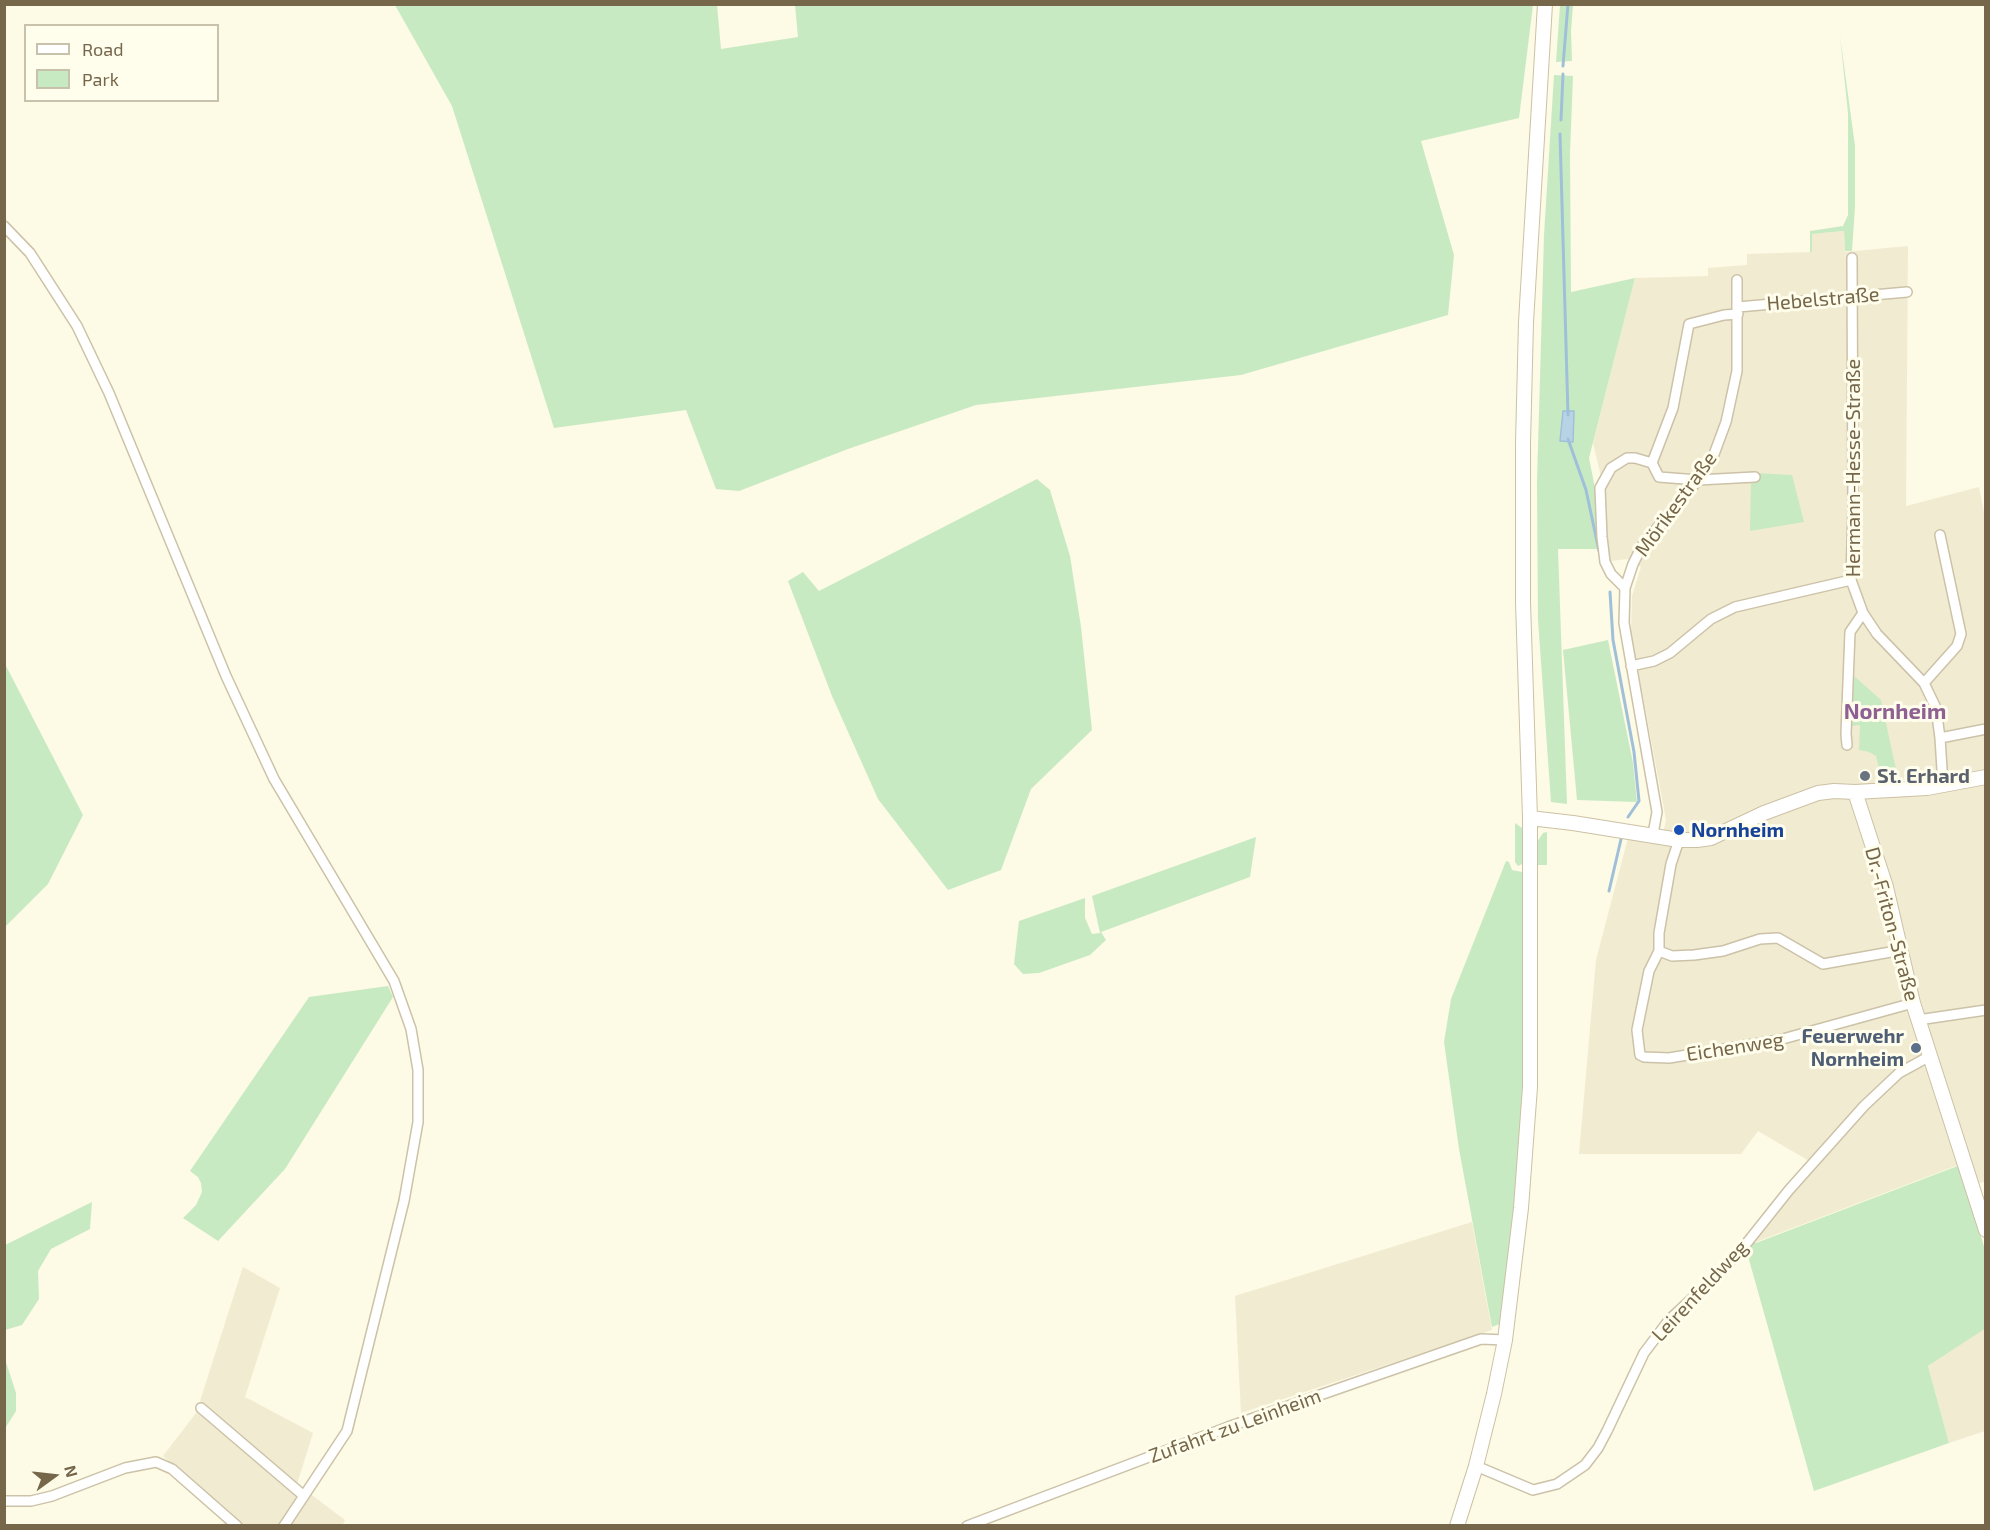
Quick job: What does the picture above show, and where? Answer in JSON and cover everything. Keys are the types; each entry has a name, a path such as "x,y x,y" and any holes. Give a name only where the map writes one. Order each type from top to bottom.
{"main road":[{"path":"1457,1526 1476,1466 1505,1340 1521,1208 1530,1087 1530,818 1523,602 1523,443 1526,322 1545,4"},
{"path":"1530,818 1653,834 1679,840 1711,838 1807,796 1834,791 1899,790 1986,777"},
{"name":"Dr.-Friton-Straße","path":"1855,792 1886,886 1918,1020 1986,1230"}],"street":[{"path":"4,226 30,253 77,326 109,393 226,676 274,779 394,981 411,1029 418,1070 418,1122 404,1201 347,1431 284,1526"},
{"name":"Hermann-Hesse-Straße","path":"1852,258 1851,579 1863,613 1877,634 1924,683 1936,708 1943,785"},
{"name":"Mörikestraße","path":"1653,834 1657,812 1624,623 1625,588 1642,546 1698,480 1713,457 1726,422 1737,371 1737,280"},
{"name":"Hebelstraße","path":"1652,463 1673,408 1689,324 1738,311 1907,292"},
{"path":"1625,588 1611,574 1605,562 1600,488 1611,468 1627,458 1635,458 1652,463 1659,477 1698,480 1755,477"},
{"path":"1924,683 1958,646 1961,634 1940,535"},
{"path":"1631,666 1654,661 1670,653 1711,620 1735,607 1851,579"},
{"path":"1847,745 1850,632 1863,613"},
{"path":"1940,738 1986,729"},
{"path":"1679,840 1671,864 1659,933 1659,951 1672,956 1694,955 1723,951 1760,939 1778,938 1823,964 1902,950"},
{"name":"Eichenweg","path":"1659,951 1649,971 1637,1030 1640,1055 1644,1058 1669,1058 1779,1041 1913,1003"},
{"path":"1918,1020 1986,1011"},
{"name":"Leirenfeldweg","path":"1476,1466 1533,1490 1557,1484 1585,1465 1607,1431 1644,1353 1669,1320 1742,1249 1789,1190 1864,1106 1899,1073 1930,1056"},
{"name":"Zufahrt zu Leinheim","path":"967,1526 1228,1427 1481,1339 1505,1340"},
{"path":"201,1408 304,1496"},
{"path":"4,1501 18,1502 42,1498 125,1468 156,1462 172,1469 237,1526"}],"shaded area":[{"path":"1844,231 1845,252 1908,246 1906,506 1979,487 1985,518 1985,1182 1978,1183 1971,1160 1756,1242 1755,1238 1816,1165 1758,1131 1741,1154 1579,1154 1596,960 1628,838 1661,843 1666,820 1631,632 1632,596 1641,567 1628,559 1611,561 1603,513 1604,489 1593,443 1635,278 1708,276 1708,268 1747,265 1747,254 1812,252 1812,234"},
{"path":"1472,1222 1492,1330 1241,1413 1235,1296"},
{"path":"243,1267 280,1288 245,1397 313,1433 297,1484 345,1520 342,1526 218,1525 236,1520 163,1456 203,1404 200,1401"},
{"path":"1985,1328 1985,1431 1949,1443 1928,1366"}],"green space":[{"path":"395,5 717,5 721,49 798,37 795,5 1533,5 1519,118 1421,141 1454,255 1448,315 1241,375 976,405 848,449 739,491 716,489 686,410 554,428 452,106"},
{"path":"1560,5 1573,5 1572,61 1556,62"},
{"path":"1840,36 1855,146 1852,251 1845,251 1844,231 1812,234 1812,252 1810,252 1810,231 1843,226 1848,215 1848,113"},
{"path":"1554,75 1573,76 1570,153 1571,292 1635,278 1589,458 1595,488 1597,549 1558,549 1567,804 1551,802 1538,620 1537,483 1544,235"},
{"path":"1755,473 1792,475 1804,522 1750,531 1751,477"},
{"path":"1037,479 1050,490 1070,556 1081,627 1092,730 1031,789 1001,870 948,890 878,799 832,696 788,581 803,572 819,591"},
{"path":"1608,640 1633,763 1637,802 1577,800 1563,650"},
{"path":"4,662 83,815 48,884 5,927"},
{"path":"1854,676 1881,700 1899,783 1882,782 1876,756 1859,750 1860,725 1852,726"},
{"path":"1515,823 1522,828 1522,864 1518,866 1515,862"},
{"path":"1547,832 1547,865 1538,865 1537,842 1543,833"},
{"path":"1256,837 1250,877 1101,932 1106,940 1090,955 1039,973 1023,974 1014,964 1019,921 1085,898 1085,918 1092,934 1100,933 1092,896"},
{"path":"1506,861 1509,862 1512,870 1522,872 1525,962 1523,1130 1502,1323 1492,1327 1459,1149 1444,1042 1451,999"},
{"path":"388,986 393,997 285,1169 218,1241 183,1218 196,1205 202,1192 198,1177 190,1171 309,997"},
{"path":"1960,1165 1985,1250 1986,1328 1928,1366 1949,1443 1814,1491 1746,1249 1754,1239 1756,1243"},
{"path":"92,1202 90,1229 51,1249 38,1271 39,1299 22,1325 5,1330 5,1245"},
{"path":"5,1359 16,1393 16,1411 4,1427"}],"water":[{"path":"1563,411 1574,411 1573,442 1560,441"}],"waterway":[{"path":"1563,66 1568,4"},
{"path":"1561,120 1563,74"},
{"path":"1560,134 1568,415"},
{"path":"1568,439 1586,490 1599,551"},
{"path":"1610,592 1613,640 1634,752 1639,801 1628,817"},
{"path":"1609,891 1622,835"}],"place":[{"name":"St. Erhard","path":"1865,776"},
{"name":"Nornheim","path":"1679,830"},
{"name":"Feuerwehr Nornheim","path":"1916,1048"}],"district":[{"name":"Nornheim","path":"1895,712"}]}
